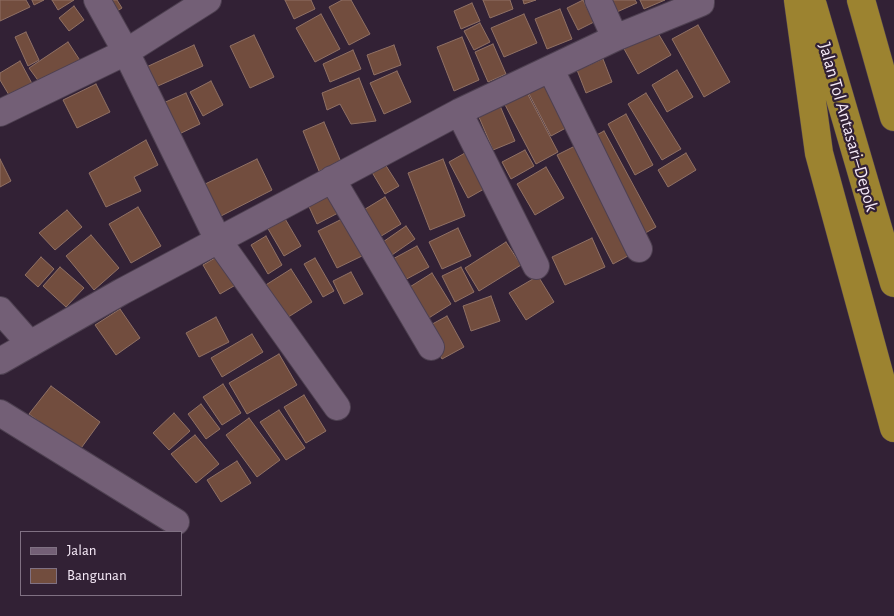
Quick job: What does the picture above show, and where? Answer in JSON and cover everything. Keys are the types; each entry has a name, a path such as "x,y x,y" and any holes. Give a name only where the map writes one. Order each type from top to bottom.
{"highway":[{"path":"798,0 819,153 894,428"},
{"name":"Jalan Tol Antasari–Depok","path":"811,0 894,283"},
{"path":"861,0 894,117"},
{"path":"871,0 894,63"}],"street":[{"path":"97,0 126,52 218,240 337,407"},
{"path":"598,0 615,38"},
{"path":"0,361 218,240 459,112 615,38 702,0"},
{"path":"0,113 126,52 203,1"},
{"path":"551,70 639,249"},
{"path":"459,112 536,266"},
{"path":"332,179 431,347"},
{"path":"0,310 30,344"},
{"path":"0,413 176,522"}],"building":[{"path":"0,0 26,0 30,7 0,21"},
{"path":"32,0 44,0 34,5"},
{"path":"52,0 74,0 58,10"},
{"path":"100,0 117,0 122,8 108,17"},
{"path":"285,0 311,0 315,9 294,19"},
{"path":"342,0 351,0 370,34 349,45 329,7"},
{"path":"483,0 510,0 513,9 490,18"},
{"path":"523,0 536,0 524,4"},
{"path":"583,0 594,22 578,30 567,8"},
{"path":"601,0 635,0 637,3 608,16"},
{"path":"640,0 665,0 644,9"},
{"path":"472,3 480,21 461,29 454,11"},
{"path":"74,6 84,20 69,31 59,18"},
{"path":"560,9 572,39 547,49 535,19"},
{"path":"321,14 340,49 315,62 296,28"},
{"path":"524,14 537,43 504,57 491,28"},
{"path":"480,23 490,42 474,50 464,31"},
{"path":"698,25 730,82 704,97 672,39"},
{"path":"655,28 671,55 638,74 623,47"},
{"path":"26,32 39,60 28,66 15,37"},
{"path":"254,35 274,77 250,88 230,46"},
{"path":"462,37 479,80 454,91 437,47"},
{"path":"68,42 83,65 45,90 29,68"},
{"path":"493,44 506,74 488,82 475,52"},
{"path":"194,45 203,66 151,89 142,69"},
{"path":"394,45 401,65 374,75 367,55"},
{"path":"353,50 361,69 330,82 323,64"},
{"path":"603,59 612,82 586,93 577,70"},
{"path":"20,61 37,93 15,105 0,80 0,73"},
{"path":"677,70 693,97 667,112 652,85"},
{"path":"397,71 411,102 384,114 370,83"},
{"path":"359,78 376,121 351,124 340,104 327,110 322,93"},
{"path":"552,78 575,123 551,136 527,90"},
{"path":"211,81 223,105 203,116 190,92"},
{"path":"96,84 110,112 77,128 63,100"},
{"path":"524,87 558,152 536,164 502,99"},
{"path":"186,93 200,124 175,136 161,104"},
{"path":"646,93 681,149 662,160 628,104"},
{"path":"498,101 515,141 493,150 476,110"},
{"path":"626,114 653,165 635,175 608,124"},
{"path":"324,122 341,162 319,171 303,131"},
{"path":"604,131 656,227 640,236 589,139"},
{"path":"146,140 158,165 134,177 141,191 106,207 89,173"},
{"path":"581,143 637,251 613,264 557,155"},
{"path":"525,150 534,166 511,179 502,162"},
{"path":"465,153 484,189 468,198 449,162"},
{"path":"686,153 696,170 668,187 658,170"},
{"path":"0,159 11,181 0,187"},
{"path":"257,159 272,190 217,218 201,186"},
{"path":"443,159 465,216 430,230 408,173"},
{"path":"383,161 399,186 385,194 370,169"},
{"path":"546,167 564,198 535,215 517,184"},
{"path":"326,190 338,213 317,224 306,200"},
{"path":"385,197 401,224 378,238 362,211"},
{"path":"138,207 161,246 131,263 109,224"},
{"path":"67,210 82,227 55,250 39,233"},
{"path":"284,217 301,246 284,256 267,227"},
{"path":"342,219 362,256 337,268 318,231"},
{"path":"406,226 415,239 389,257 380,244"},
{"path":"458,228 471,256 442,269 429,242"},
{"path":"91,235 119,268 94,290 66,256"},
{"path":"266,236 282,265 268,274 251,245"},
{"path":"592,238 605,267 565,285 552,257"},
{"path":"506,242 521,265 479,291 465,268"},
{"path":"417,246 429,267 401,282 389,261"},
{"path":"222,254 239,283 220,294 203,265"},
{"path":"41,257 54,269 38,287 25,275"},
{"path":"315,258 334,291 323,297 304,264"},
{"path":"60,267 84,288 66,307 43,286"},
{"path":"461,267 474,292 455,302 442,276"},
{"path":"291,269 312,302 282,321 261,288"},
{"path":"351,272 363,294 344,304 333,281"},
{"path":"432,273 451,304 424,321 405,290"},
{"path":"538,276 554,302 526,320 509,293"},
{"path":"491,296 500,321 471,331 463,306"},
{"path":"120,309 140,338 116,355 95,325"},
{"path":"447,316 464,347 442,359 425,328"},
{"path":"216,317 229,342 199,357 186,333"},
{"path":"252,334 263,352 222,377 211,358"},
{"path":"279,354 297,385 247,414 229,383"},
{"path":"223,384 241,413 222,425 203,397"},
{"path":"51,386 100,422 79,451 29,414"},
{"path":"304,395 326,431 306,443 284,407"},
{"path":"201,404 220,429 206,439 188,414"},
{"path":"279,410 305,448 286,460 260,422"},
{"path":"174,413 190,431 169,450 153,433"},
{"path":"249,418 280,460 257,477 226,435"},
{"path":"195,435 219,464 196,483 171,454"},
{"path":"237,461 251,483 221,502 207,480"}]}
